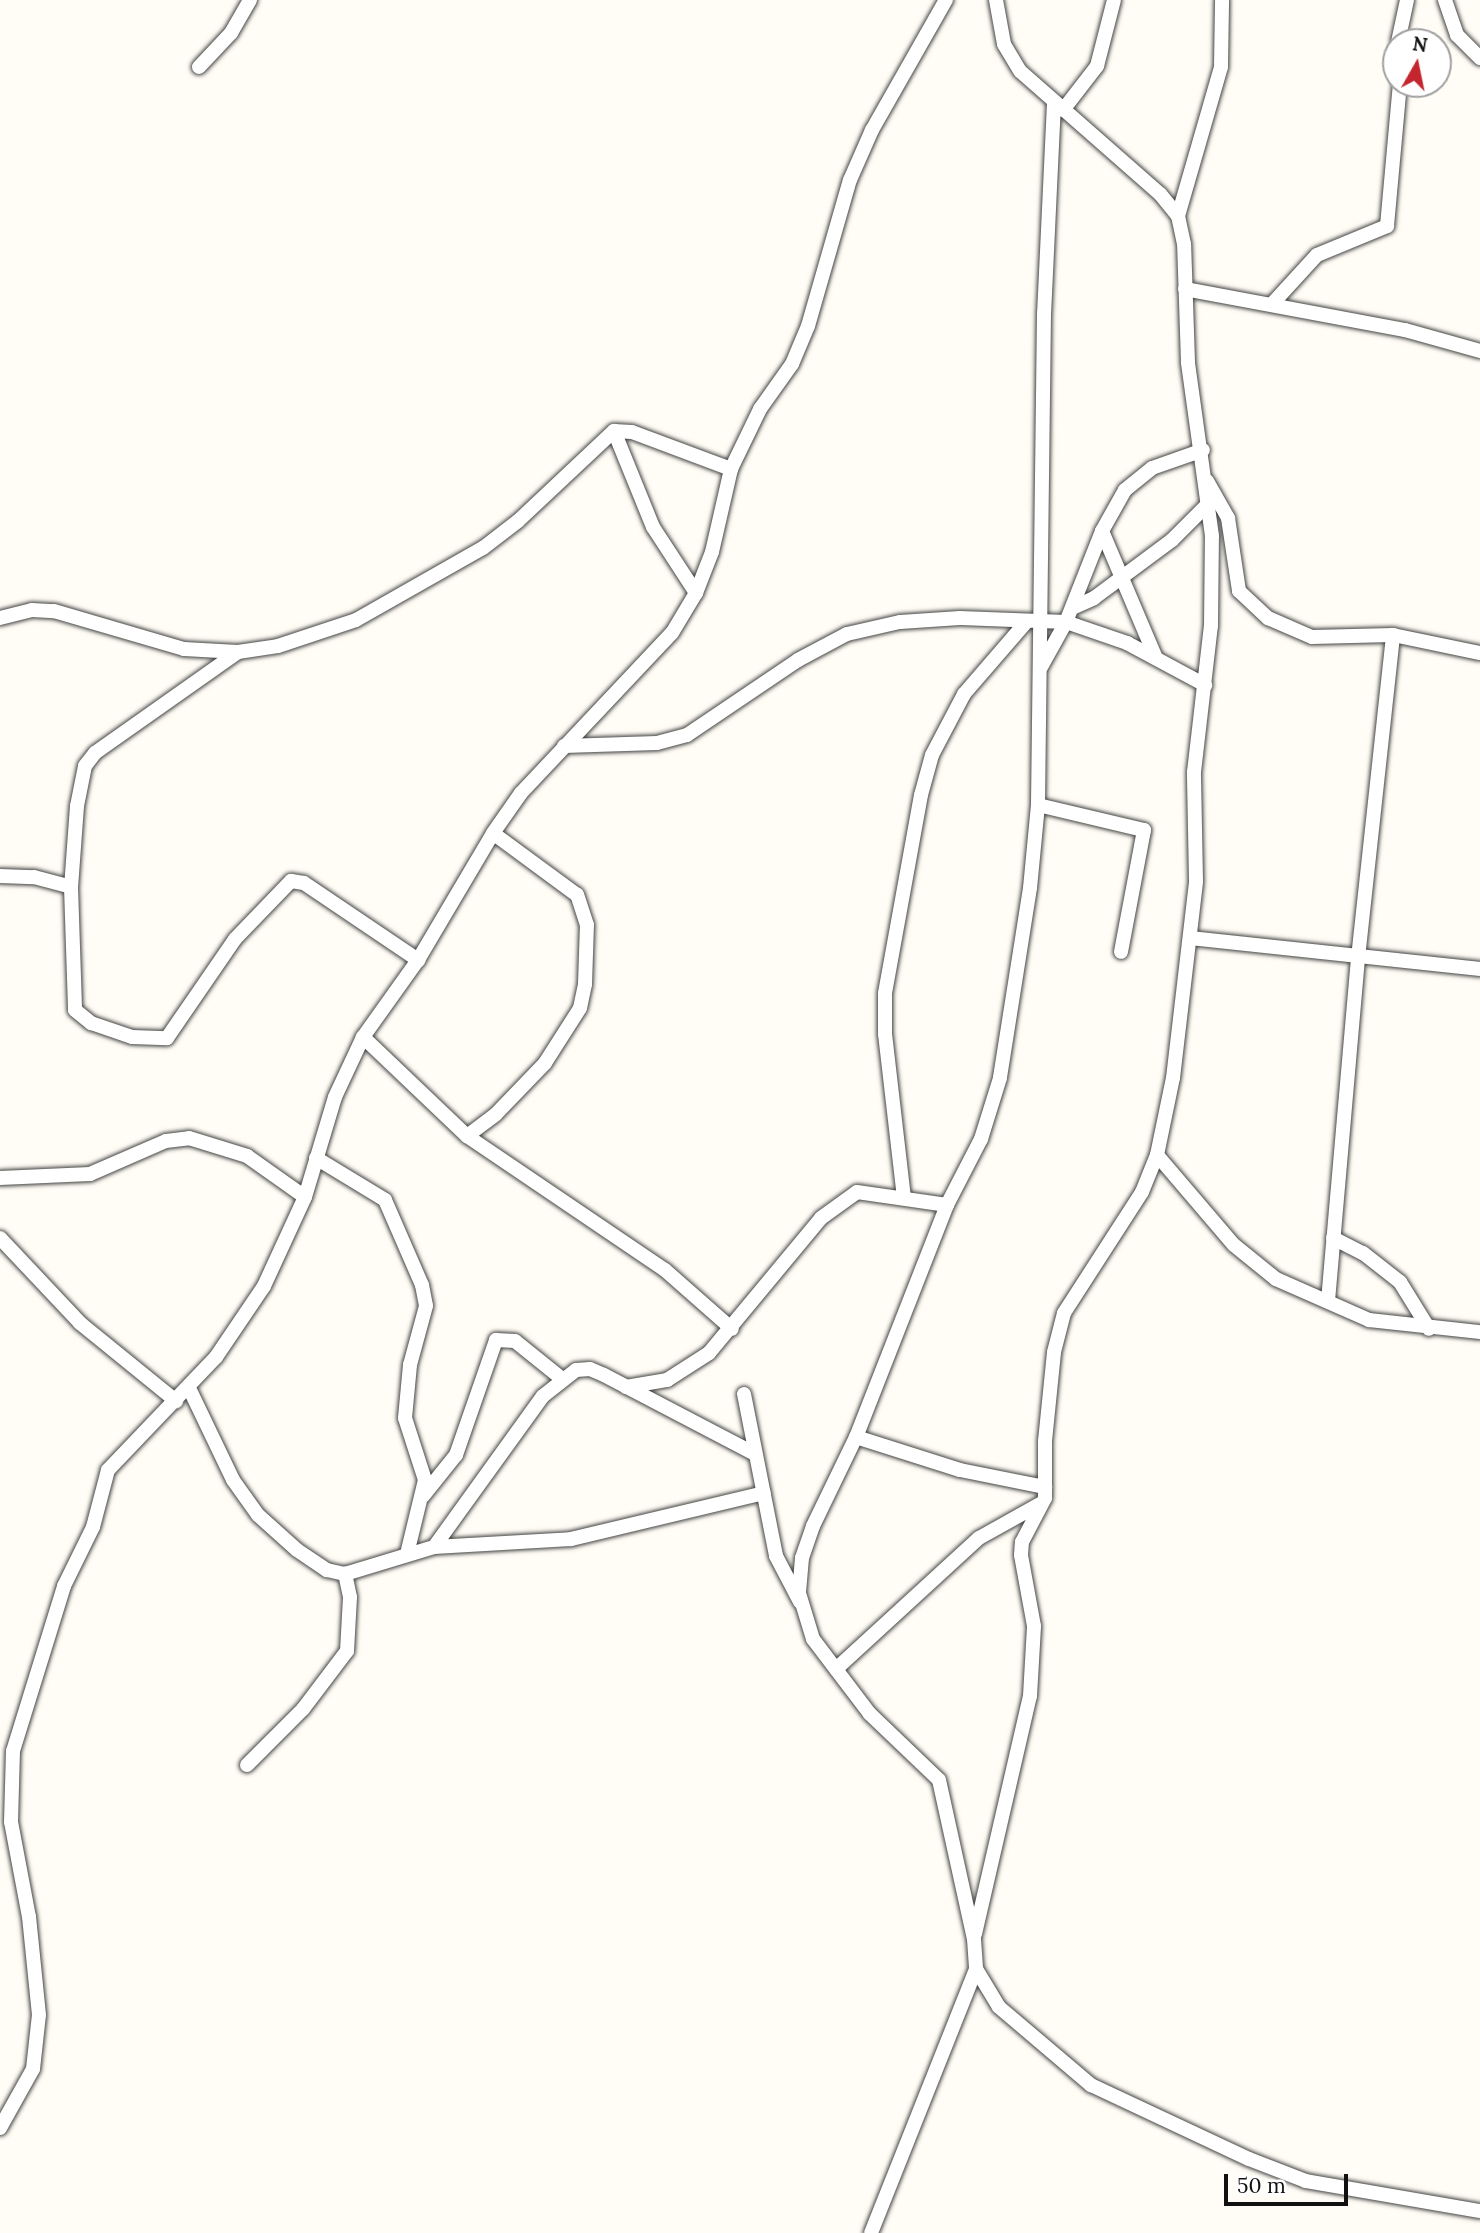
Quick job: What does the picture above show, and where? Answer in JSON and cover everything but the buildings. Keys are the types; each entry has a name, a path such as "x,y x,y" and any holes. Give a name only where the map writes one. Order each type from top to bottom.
{"street":[{"path":"200,67 231,33 250,0"},
{"path":"0,2128 33,2069 39,2015 29,1916 11,1822 13,1751 64,1586 93,1527 108,1470 188,1388 242,1322 264,1286 305,1196 335,1097 363,1037 418,960 493,832 564,746 672,633 696,593 712,552 730,469 760,409 792,363 808,326 850,180 872,130 946,0"},
{"path":"996,0 1004,44 1011,57 1058,106 1160,194 1178,216"},
{"path":"803,1606 802,1558 856,1437 947,1205 981,1139 1000,1078 1030,888 1038,805 1041,668 1034,621 1044,313 1058,106 1097,66 1114,0"},
{"path":"836,1669 979,1538 1038,1505 1045,1498 1048,1393 1064,1312 1142,1192 1157,1155 1173,1078 1196,881 1194,772 1211,626 1209,503 1188,362 1178,216 1221,67 1222,0"},
{"path":"1401,28 1407,0"},
{"path":"1445,0 1457,35 1480,58"},
{"path":"1273,303 1317,255 1387,226 1399,98"},
{"path":"1185,289 1273,303 1405,330 1480,351"},
{"path":"0,618 32,610 54,611 184,649 238,652 324,633 443,573 518,522 614,431 632,432 730,469"},
{"path":"614,431 653,527 696,593"},
{"path":"1041,668 1066,622 1114,505 1138,477 1203,450"},
{"path":"1206,480 1228,518 1239,591 1268,618 1312,637 1394,635 1480,653"},
{"path":"1072,608 1172,540 1209,503"},
{"path":"1102,531 1156,658"},
{"path":"564,746 657,743 687,735 798,660 847,634 900,622 960,618 1066,622 1156,658 1205,685"},
{"path":"904,1198 885,1034 886,993 921,795 932,755 964,694 1034,621"},
{"path":"1328,1301 1358,958 1394,635"},
{"path":"238,652 95,752 85,765 77,806 71,887 75,1010 91,1024 132,1037 154,1041 167,1038 176,1029 235,939 290,881 304,883 418,960"},
{"path":"1038,805 1144,830 1121,953"},
{"path":"467,1136 496,1114 545,1063 580,1008 585,984 587,925 578,895 493,832"},
{"path":"0,876 34,877 71,887"},
{"path":"1190,938 1480,969"},
{"path":"363,1037 467,1136 665,1270 732,1329"},
{"path":"0,1178 90,1174 166,1141 189,1138 247,1156 305,1196"},
{"path":"1157,1155 1252,1262 1369,1320 1429,1329 1480,1332"},
{"path":"316,1158 385,1200 414,1258 426,1306 410,1365 405,1418 424,1468 422,1497 407,1554"},
{"path":"625,1387 667,1380 684,1373 732,1329 821,1218 841,1201 857,1192 947,1205"},
{"path":"0,1238 80,1324 176,1401"},
{"path":"1333,1238 1363,1253 1399,1282 1429,1329"},
{"path":"422,1497 456,1455 496,1340 515,1340 561,1378"},
{"path":"434,1547 504,1456 528,1415 561,1378 590,1369 755,1454"},
{"path":"188,1388 233,1480 258,1515 297,1550 327,1570 345,1574 434,1547 571,1539 764,1493"},
{"path":"744,1394 776,1556 803,1606 813,1639 870,1714 939,1780 974,1939 976,1969 872,2233"},
{"path":"856,1437 960,1470 1045,1487"},
{"path":"974,1939 1030,1696 1034,1626 1021,1555 1038,1505"},
{"path":"247,1765 303,1709 342,1660 351,1625 345,1574"},
{"path":"0,1759 13,1751"},
{"path":"976,1969 999,2007 1048,2050 1091,2085 1150,2116 1306,2181 1480,2211"}]}
